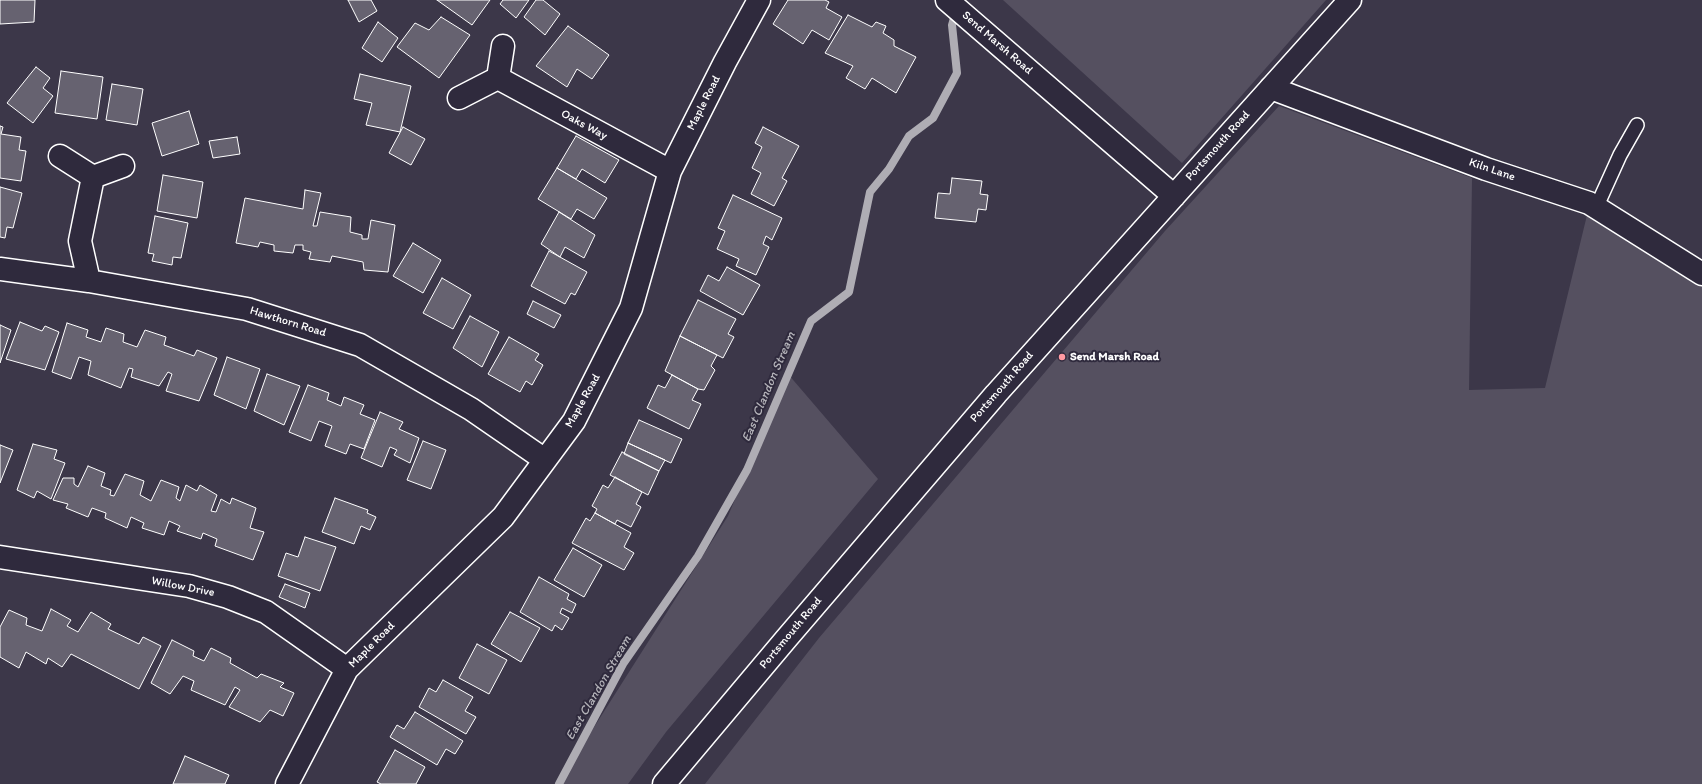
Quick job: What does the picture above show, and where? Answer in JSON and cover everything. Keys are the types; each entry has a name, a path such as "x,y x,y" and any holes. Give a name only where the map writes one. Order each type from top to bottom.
{"street":[{"name":"Maple Road","path":"287,784 347,669 503,517 574,421 631,308 670,171 725,62 760,0"},
{"name":"Send Marsh Road","path":"947,0 1174,196"},
{"name":"Portsmouth Road","path":"664,784 786,638 996,394 1350,0"},
{"path":"459,98 498,78 503,46"},
{"name":"Oaks Way","path":"498,78 670,171"},
{"name":"Kiln Lane","path":"1271,88 1486,169 1589,203 1702,274"},
{"path":"60,156 93,177"},
{"path":"93,177 123,166"},
{"path":"89,281 80,241 93,177"},
{"name":"Hawthorn Road","path":"0,268 89,281 247,309 360,345 471,409 545,460"},
{"name":"Willow Drive","path":"0,557 189,586 228,596 266,612 347,669"}],"lane":[{"path":"1596,208 1620,155 1637,125"}],"shaded area":[{"path":"1003,0 1326,0 1182,163"},
{"path":"1279,106 1472,178 1469,390 1545,388 1589,207 1702,277 1702,784 705,784 819,638 1165,231"},
{"path":"788,374 878,479 666,732 628,784 558,784 728,516"}],"building":[{"path":"0,0 35,0 34,22 0,24"},
{"path":"348,0 371,0 377,11 359,22"},
{"path":"437,0 490,0 472,25"},
{"path":"503,0 529,0 516,18 500,4"},
{"path":"536,0 543,0 560,14 545,35 524,17"},
{"path":"788,0 825,0 829,2 826,8 842,17 829,40 812,30 803,44 773,24"},
{"path":"848,15 872,27 876,22 886,26 883,33 894,40 894,46 916,57 896,93 872,78 865,89 846,78 853,66 825,53"},
{"path":"441,17 470,35 439,78 397,47 415,23 429,30"},
{"path":"378,22 398,38 382,62 362,48"},
{"path":"568,26 609,55 592,79 577,69 567,87 536,66"},
{"path":"36,67 50,78 43,88 53,96 33,123 7,103"},
{"path":"61,71 103,77 97,119 55,113"},
{"path":"360,74 411,86 400,132 366,125 372,103 354,99"},
{"path":"112,84 143,89 137,125 106,120"},
{"path":"189,111 199,144 162,156 152,123"},
{"path":"0,126 3,127 1,134 21,137 19,150 26,151 21,181 0,178"},
{"path":"403,127 425,139 411,165 389,153"},
{"path":"763,127 799,146 782,178 787,181 774,206 751,194 761,173 752,168 762,147 755,143"},
{"path":"576,136 619,160 605,183 582,169 576,179 557,168"},
{"path":"237,137 240,154 213,158 209,141"},
{"path":"557,168 607,198 594,219 577,209 571,219 538,199"},
{"path":"163,175 203,182 197,218 157,211"},
{"path":"952,178 982,181 980,194 988,195 986,210 978,209 976,222 935,218 938,193 950,194"},
{"path":"0,187 22,193 13,228 7,227 5,238 0,237"},
{"path":"305,190 321,193 313,226 317,226 320,212 351,217 350,232 362,235 362,239 368,239 371,220 395,225 388,272 364,270 363,262 332,256 330,262 309,259 311,252 303,250 303,245 295,245 293,253 274,251 274,245 260,242 258,247 236,243 245,198 303,209"},
{"path":"733,195 782,218 772,240 766,236 763,244 769,247 756,275 736,266 739,259 717,249 725,231 718,228"},
{"path":"559,212 595,235 584,258 565,247 560,257 541,244"},
{"path":"155,216 188,223 181,258 173,257 172,265 152,261 154,254 148,253"},
{"path":"413,243 441,260 423,293 393,276"},
{"path":"549,251 587,272 575,295 571,293 565,304 531,286"},
{"path":"727,267 760,285 743,315 700,291 708,275 719,281"},
{"path":"442,278 471,295 453,329 423,313"},
{"path":"698,300 736,319 728,334 734,337 723,358 680,336"},
{"path":"533,301 561,315 554,328 527,314"},
{"path":"470,316 499,332 482,367 453,348"},
{"path":"20,322 42,331 45,326 59,332 45,370 6,359"},
{"path":"67,323 88,330 86,337 101,342 106,328 124,334 123,342 137,347 145,330 166,337 164,345 194,356 197,350 217,358 199,401 166,391 172,374 168,372 159,386 131,377 133,369 129,368 121,388 88,375 91,361 79,357 71,379 52,372"},
{"path":"0,325 11,330 0,363"},
{"path":"680,336 717,355 711,366 715,370 704,390 698,389 665,371"},
{"path":"509,337 539,354 535,360 543,365 532,385 526,381 520,392 488,374"},
{"path":"227,357 260,369 246,409 214,395"},
{"path":"267,374 300,386 284,425 254,411"},
{"path":"672,375 698,389 692,400 701,404 689,429 647,408 658,385 665,388"},
{"path":"308,385 329,393 327,400 341,406 344,397 364,405 360,414 375,420 364,449 350,444 346,454 325,446 332,426 319,421 311,441 289,432"},
{"path":"380,412 403,422 399,429 419,438 410,463 394,455 397,450 390,447 382,467 361,458"},
{"path":"639,420 682,439 671,463 628,443"},
{"path":"423,441 446,450 431,489 407,480"},
{"path":"628,443 665,460 659,471 624,454"},
{"path":"33,444 57,450 54,459 65,463 51,499 37,491 34,498 17,490"},
{"path":"0,445 13,450 0,483"},
{"path":"622,452 659,471 648,495 610,475"},
{"path":"88,466 105,473 101,486 111,490 110,495 114,496 125,474 144,481 140,495 151,501 161,480 179,487 176,498 180,501 186,485 197,491 200,485 217,495 211,511 216,512 221,499 230,504 232,498 256,508 250,528 264,532 253,560 215,546 217,539 203,533 201,539 177,531 180,526 169,521 164,535 142,528 144,523 131,517 127,528 105,518 106,513 92,508 88,517 66,508 68,504 53,500 63,478 74,478 74,484 78,487"},
{"path":"615,477 642,492 636,504 641,507 631,527 617,520 615,524 595,513 597,509 592,506 603,485 608,488"},
{"path":"335,498 368,510 367,513 376,517 370,530 361,526 354,544 322,532"},
{"path":"595,513 631,533 624,547 634,553 624,570 572,543 586,518 590,521"},
{"path":"305,537 336,547 320,591 278,576 286,553 298,557"},
{"path":"573,548 602,565 584,597 554,580"},
{"path":"539,577 569,594 567,599 576,604 572,613 562,608 560,613 569,618 562,630 555,625 552,631 520,612"},
{"path":"285,584 310,593 305,608 279,597"},
{"path":"51,609 71,620 67,626 78,632 91,612 111,624 108,629 139,644 143,637 161,646 139,689 71,654 62,667 48,658 46,664 26,652 19,668 0,657 0,627 9,610 27,618 26,625 42,631"},
{"path":"510,612 540,628 521,662 491,644"},
{"path":"172,640 194,651 193,656 204,661 211,648 231,658 230,663 257,678 261,674 284,683 280,687 294,693 283,716 270,710 260,722 229,707 240,690 235,687 225,705 191,690 194,681 183,676 170,694 151,683"},
{"path":"477,644 507,660 489,694 459,678"},
{"path":"443,680 473,697 465,711 476,717 466,734 419,707 429,688 436,692"},
{"path":"415,712 463,741 455,754 446,749 437,765 390,737 397,725 404,729"},
{"path":"395,750 425,767 416,784 381,784 377,782"},
{"path":"185,756 229,775 225,784 173,784"}],"waterway":[{"name":"East Clandon Stream","path":"559,784 623,664 698,556 747,470 811,321 849,292 870,192 889,169 909,136 933,118 957,73 952,25 956,11"}],"place":[{"name":"Send Marsh Road","path":"1062,357"}]}
